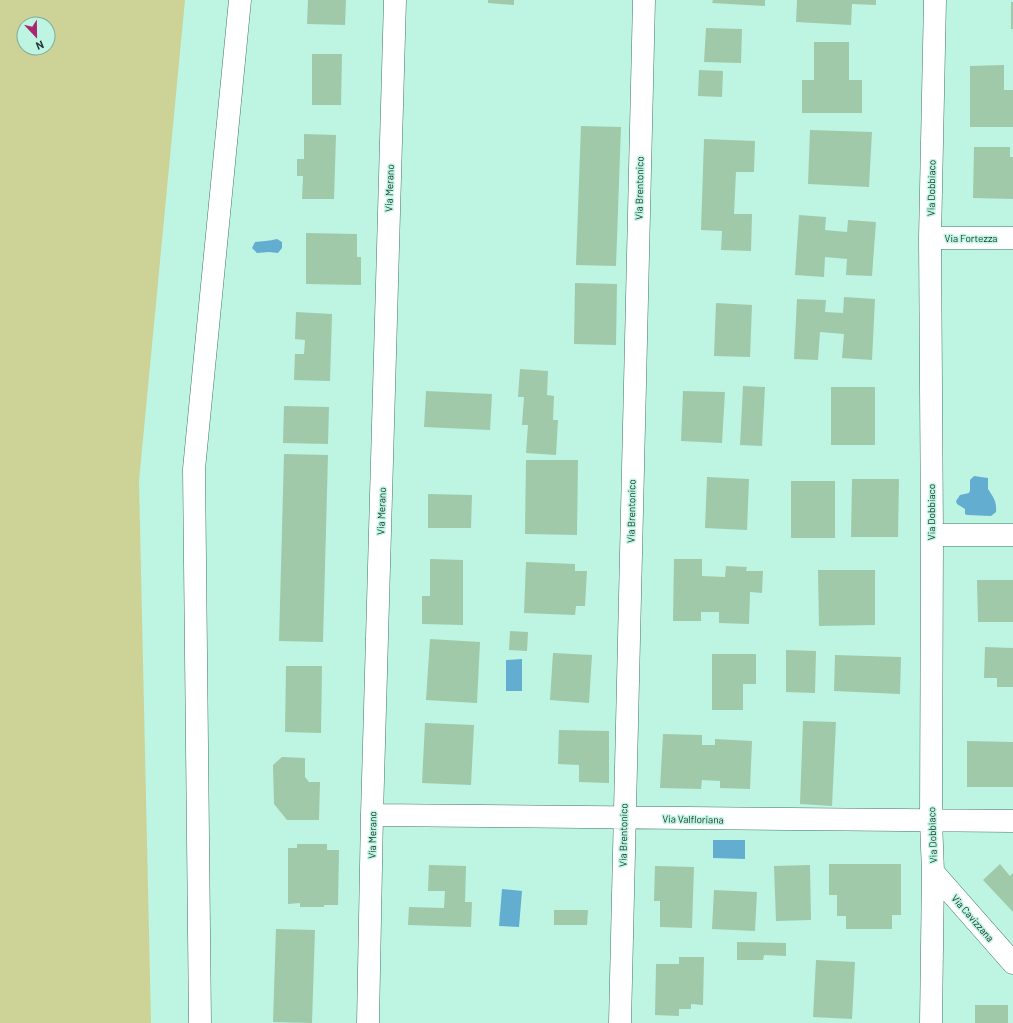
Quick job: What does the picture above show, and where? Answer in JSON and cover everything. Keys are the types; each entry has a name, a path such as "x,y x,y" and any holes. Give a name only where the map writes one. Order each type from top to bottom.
{"street":[{"path":"200,1023 194,469 240,0"},
{"name":"Via Merano","path":"368,1023 372,815 395,0"},
{"name":"Via Brentonico","path":"620,1023 644,0"},
{"name":"Via Dobbiaco","path":"931,1023 933,872 931,821 932,535 930,238 935,0"},
{"name":"Via Fortezza","path":"930,238 1013,238"},
{"path":"932,535 1013,535"},
{"name":"Via Valfloriana","path":"372,815 1013,822"},
{"name":"Via Cavizzana","path":"933,872 1013,963"}],"green space":[{"path":"0,0 185,0 139,481 151,1023 0,1023"}],"water":[{"path":"277,239 282,242 282,248 278,253 257,253 252,248 255,242"},
{"path":"974,476 988,478 988,489 996,505 996,512 991,516 967,515 965,514 965,509 957,504 956,501 960,495 969,493 970,480"},
{"path":"522,659 522,691 506,691 506,660"},
{"path":"713,840 745,840 745,859 713,858"},
{"path":"502,889 522,891 519,927 499,926"}],"building":[{"path":"308,0 346,0 345,25 307,24"},
{"path":"488,0 514,0 514,5 488,3"},
{"path":"713,0 765,0 765,6 712,3"},
{"path":"797,0 876,0 876,5 852,4 851,25 796,22"},
{"path":"1011,2 1013,2 1013,29 1011,29"},
{"path":"706,28 742,29 741,63 704,62"},
{"path":"814,42 849,42 849,80 862,80 862,113 802,113 802,80 814,80"},
{"path":"312,54 342,54 341,105 312,105"},
{"path":"1004,65 1004,90 1013,90 1013,127 970,127 970,66"},
{"path":"699,70 723,71 722,97 698,96"},
{"path":"581,126 621,127 616,266 576,265"},
{"path":"810,130 872,132 869,187 808,184"},
{"path":"304,134 336,135 334,199 302,199 303,176 297,176 297,159 304,159"},
{"path":"704,139 755,141 754,172 736,172 734,214 752,214 751,251 721,250 722,231 701,230"},
{"path":"974,147 1010,147 1010,157 1013,157 1013,199 973,198"},
{"path":"799,215 826,217 825,230 847,232 848,220 876,222 872,276 846,275 847,259 825,257 824,277 795,275"},
{"path":"306,233 357,234 357,257 361,257 361,285 306,284"},
{"path":"575,283 617,284 616,345 574,344"},
{"path":"844,297 875,299 872,360 842,358 844,334 820,332 818,360 794,359 797,299 826,300 825,312 843,313"},
{"path":"716,303 752,305 750,357 714,356"},
{"path":"296,312 332,314 330,381 294,380 295,354 304,354 305,340 295,339"},
{"path":"520,369 548,371 547,395 554,396 553,420 558,420 556,455 526,453 528,425 522,425 524,397 518,397"},
{"path":"743,386 765,387 762,446 740,445"},
{"path":"831,387 875,387 875,445 831,445"},
{"path":"426,391 492,394 490,430 424,427"},
{"path":"683,391 725,392 722,443 681,441"},
{"path":"284,406 329,407 328,444 283,443"},
{"path":"284,454 328,455 323,642 279,641"},
{"path":"526,460 578,460 577,535 525,534"},
{"path":"707,477 749,479 747,530 705,528"},
{"path":"852,479 899,479 898,537 851,537"},
{"path":"791,481 835,481 835,538 791,538"},
{"path":"428,494 472,495 471,528 428,528"},
{"path":"430,559 463,560 463,625 422,624 422,596 430,596"},
{"path":"674,559 702,559 702,576 725,577 726,566 747,567 746,571 763,571 762,593 750,592 749,624 719,623 719,612 701,612 701,621 673,621"},
{"path":"526,562 575,564 575,571 587,571 585,606 576,606 575,615 524,613"},
{"path":"818,570 875,570 875,625 819,626"},
{"path":"977,580 1013,580 1013,622 978,622"},
{"path":"510,631 528,632 527,651 509,650"},
{"path":"430,639 480,642 477,703 426,700"},
{"path":"985,647 1013,648 1013,687 997,687 997,678 984,678"},
{"path":"786,650 816,651 815,693 786,692"},
{"path":"553,653 592,655 589,703 550,700"},
{"path":"712,654 756,654 756,684 743,684 743,710 712,710"},
{"path":"835,655 901,657 900,694 834,691"},
{"path":"286,666 322,666 321,733 285,732"},
{"path":"803,721 836,722 832,806 800,804"},
{"path":"425,723 474,725 471,785 422,783"},
{"path":"559,730 609,731 609,783 579,782 579,765 558,764"},
{"path":"663,734 702,735 702,745 715,745 715,739 752,741 750,789 720,788 720,781 702,780 701,789 660,788"},
{"path":"967,741 1013,742 1013,787 967,787"},
{"path":"282,757 305,758 305,777 309,782 320,782 319,820 287,820 274,804 273,765"},
{"path":"297,844 327,844 327,850 339,850 338,905 324,905 324,907 300,907 300,903 288,904 288,848 297,848"},
{"path":"829,864 901,864 901,915 892,915 892,929 846,929 846,916 837,916 837,895 829,895"},
{"path":"1000,864 1010,876 1013,873 1013,912 983,880"},
{"path":"429,865 466,866 465,902 472,902 471,927 408,925 409,907 444,908 445,891 428,891"},
{"path":"810,865 811,920 776,921 774,866"},
{"path":"655,866 694,867 692,928 660,927 660,901 654,901"},
{"path":"714,890 757,892 755,931 712,929"},
{"path":"554,910 588,910 587,925 554,925"},
{"path":"276,929 315,930 312,1023 273,1022"},
{"path":"737,942 786,943 786,956 764,955 763,960 737,960"},
{"path":"679,957 704,957 703,1005 691,1004 691,1009 679,1009 679,1016 655,1015 656,964 679,964"},
{"path":"816,960 855,962 852,1019 813,1017"},
{"path":"975,1005 1008,1005 1008,1023 975,1023"}]}
